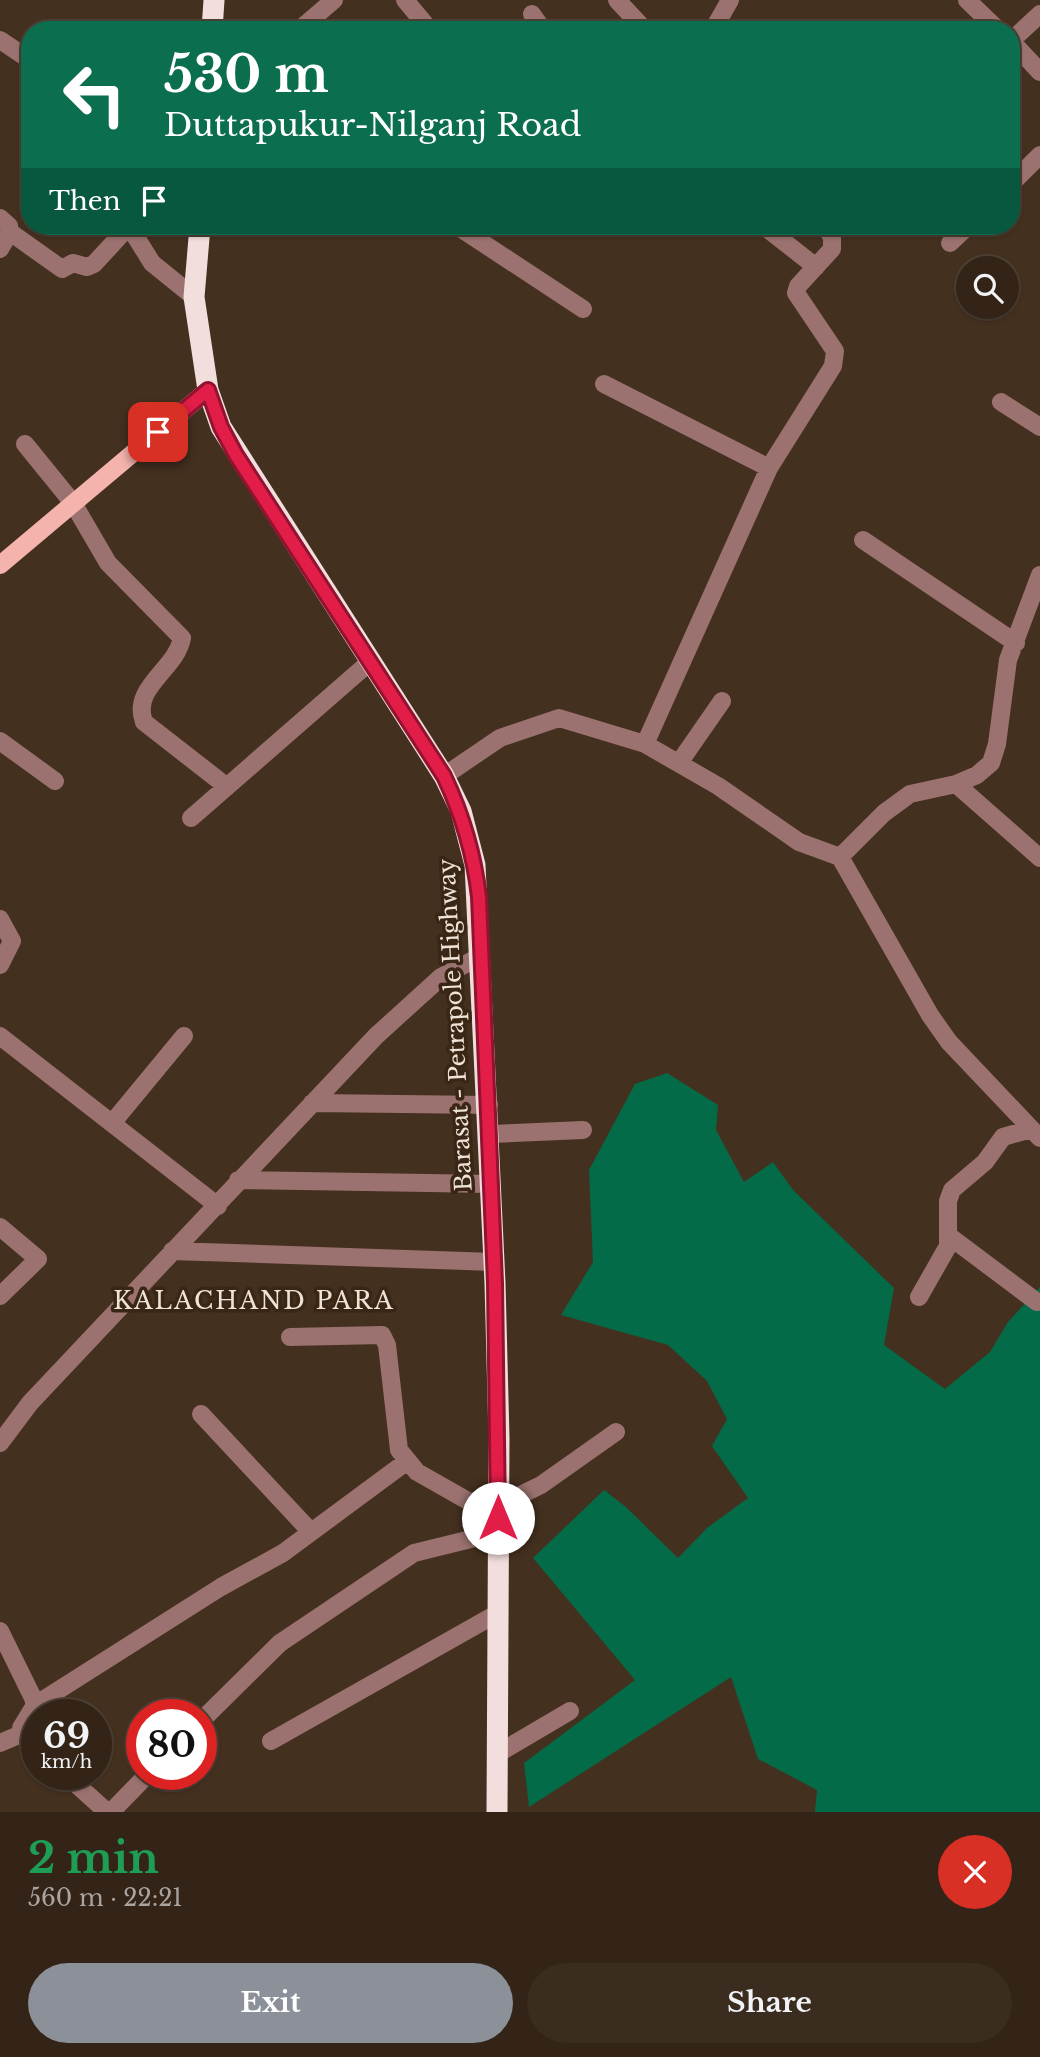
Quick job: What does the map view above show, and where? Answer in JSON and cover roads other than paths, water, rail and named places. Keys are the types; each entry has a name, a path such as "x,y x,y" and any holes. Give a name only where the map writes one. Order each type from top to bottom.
{"highway":[{"path":"213,21 215,0"},
{"name":"Barasat - Petrapole Highway","path":"200,235 194,297 208,390 221,427 236,455 444,776 461,811 475,865 489,1105 494,1262 498,1520 498,1812"}],"main road":[{"path":"0,565 208,390"}],"street":[{"path":"310,21 334,0"},
{"path":"405,0 422,21"},
{"path":"617,0 637,21"},
{"path":"718,21 730,0"},
{"path":"967,0 989,21"},
{"path":"532,14 537,21"},
{"path":"1020,33 1040,14"},
{"path":"0,40 21,54"},
{"path":"1020,50 1040,72"},
{"path":"1020,175 1040,155"},
{"path":"0,249 5,225 62,269 73,263 87,267 94,264 121,235"},
{"path":"135,235 152,263 194,297"},
{"path":"471,235 583,309"},
{"path":"775,235 816,267"},
{"path":"645,744 769,468 833,366 835,351 796,293 798,286 832,249 830,235"},
{"path":"950,243 958,235"},
{"path":"604,384 769,468"},
{"path":"1001,402 1040,427"},
{"path":"25,444 73,503 108,563 182,638 176,655 143,696 140,709 144,722 226,786"},
{"path":"863,540 1016,643"},
{"path":"840,857 884,813 911,794 956,784 977,775 990,763 997,744 1008,660 1040,575"},
{"path":"191,818 371,661"},
{"path":"679,763 723,701"},
{"path":"444,776 500,738 559,718 645,744 780,826 799,842 840,857 930,1015 969,1066 1036,1133"},
{"path":"0,741 55,781"},
{"path":"956,784 1040,858"},
{"path":"0,919 12,942 0,965"},
{"path":"0,1443 30,1403 312,1103 404,1010 452,970 481,956"},
{"path":"0,1035 218,1206"},
{"path":"113,1122 184,1036"},
{"path":"312,1103 489,1105"},
{"path":"489,1134 583,1130"},
{"path":"919,1297 947,1251 948,1201 952,1190 985,1162 1003,1137 1036,1133"},
{"path":"239,1180 491,1184"},
{"path":"0,1227 38,1259 0,1296"},
{"path":"949,1236 1037,1301"},
{"path":"172,1251 494,1262"},
{"path":"290,1337 382,1335 387,1345 399,1450 406,1462 417,1472 498,1520"},
{"path":"201,1414 312,1532"},
{"path":"217,1705 280,1643 414,1553 475,1538 541,1485 616,1432"},
{"path":"44,1699 221,1587 284,1553 406,1462"},
{"path":"271,1741 498,1613"},
{"path":"0,1631 32,1699"},
{"path":"497,1754 570,1711"},
{"path":"0,1743 21,1734"},
{"path":"84,1790 109,1812 132,1790"}],"district":[{"name":"KALACHAND PARA","path":"254,1300"}]}
